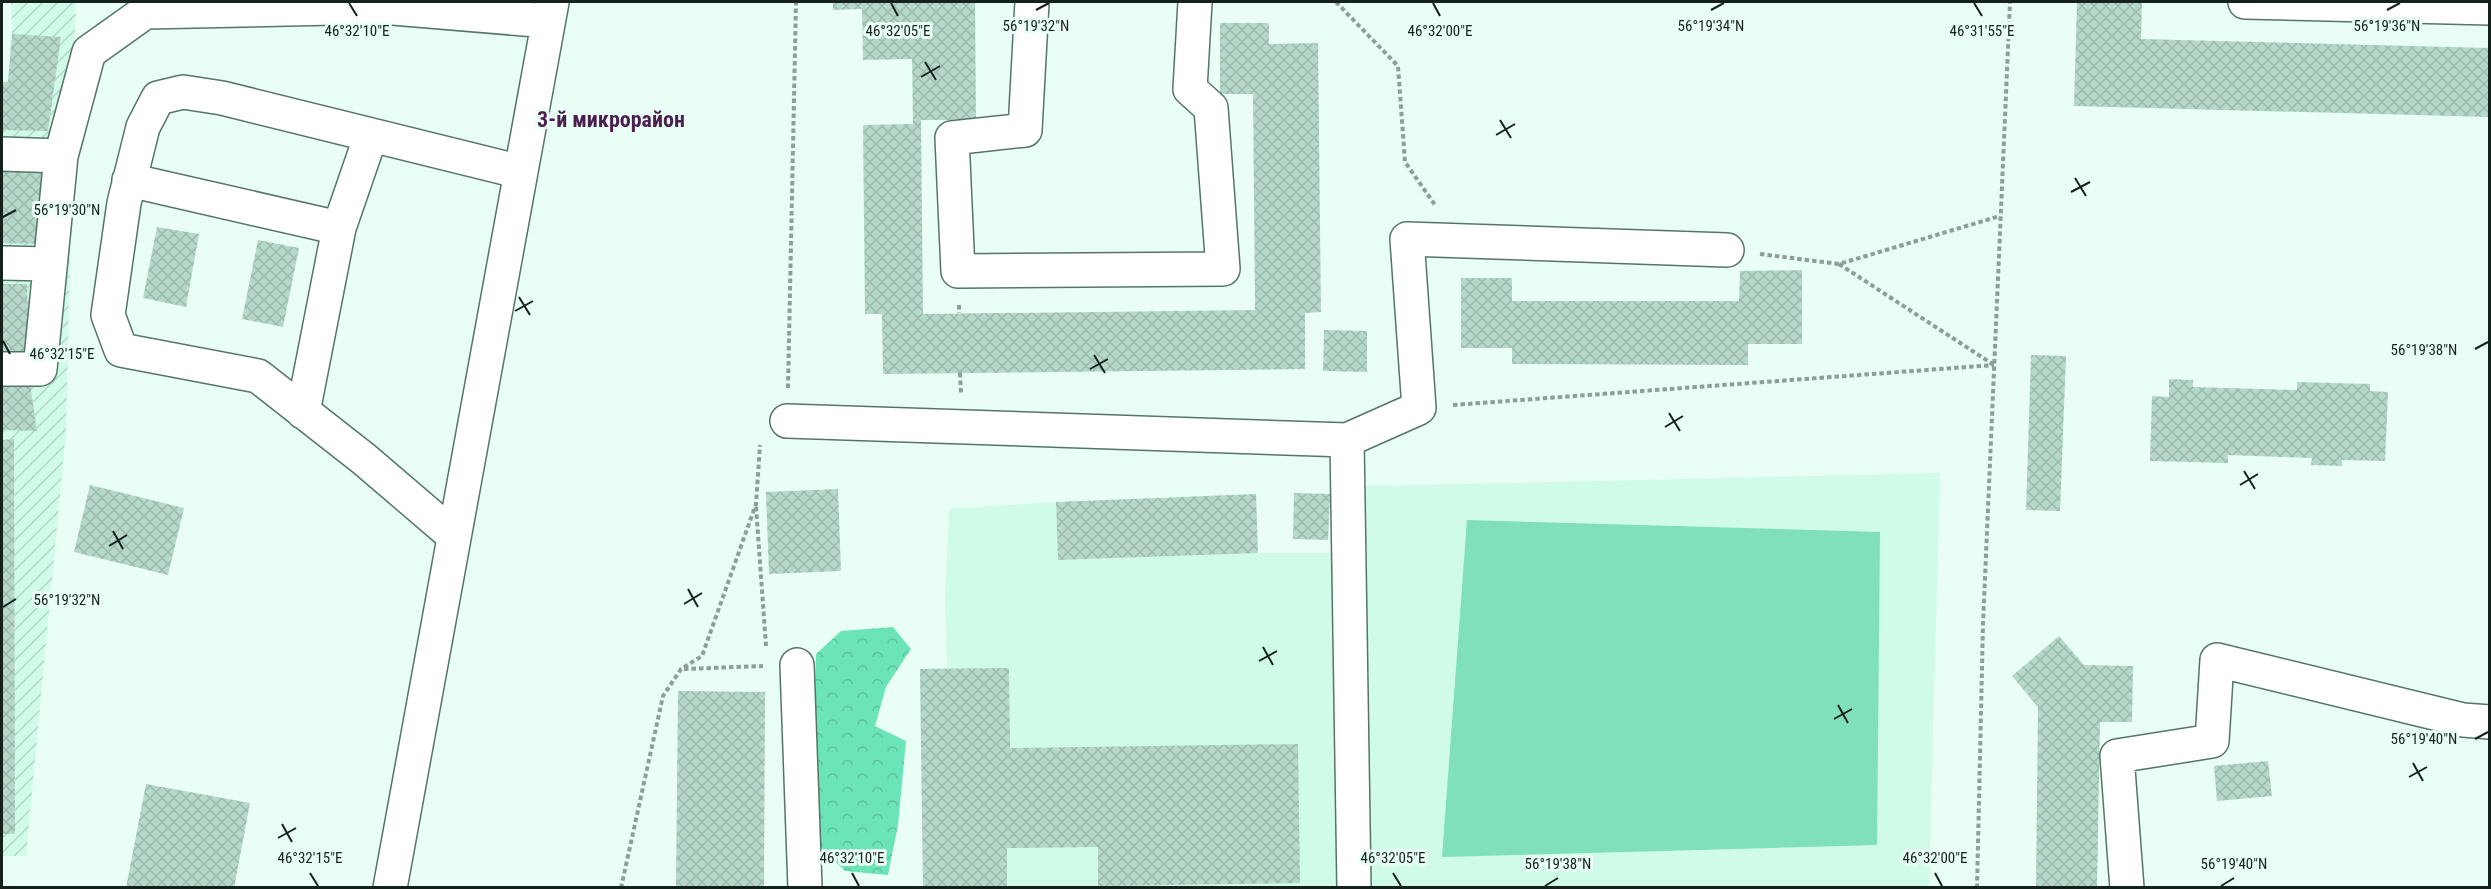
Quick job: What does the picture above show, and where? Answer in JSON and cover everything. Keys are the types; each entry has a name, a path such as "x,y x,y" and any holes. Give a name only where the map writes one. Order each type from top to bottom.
{"street":[{"path":"1032,2 1025,130 952,138 958,271 1223,269 1211,108 1190,89 1196,2"},
{"path":"2245,2 2490,8"},
{"path":"2,369 40,369 61,156 89,52 145,12 381,7 550,11 390,888"},
{"path":"454,536 364,459 258,376 121,350 108,315 124,203 143,127 158,98 183,92 222,98 521,172"},
{"path":"303,411 339,228 371,135"},
{"path":"2,154 61,156"},
{"path":"129,180 339,228"},
{"path":"787,421 1347,440 1419,408 1407,239 1727,250"},
{"path":"2,263 50,264"},
{"path":"1347,440 1353,888"},
{"path":"2127,888 2117,756 2212,741 2217,660 2463,720 2490,722"},
{"path":"782,666 805,888"}],"path":[{"path":"681,669 782,666 756,504 761,429 787,421 796,2"},
{"path":"1336,2 1398,66 1405,162 1459,240"},
{"path":"1977,888 1983,624 2010,2"},
{"path":"1727,250 1839,264 2001,216"},
{"path":"1839,264 1994,365"},
{"path":"1419,408 1994,365"},
{"path":"621,888 663,696 681,669 702,656 756,504"}],"shaded area":[{"path":"11,2 76,2 66,431 26,856 2,856 2,82 8,81 12,34"},
{"path":"1940,473 1929,887 923,887 920,669 947,668 945,598 949,509 1056,502 1058,560 1258,553 1335,553 1335,487"}],"green space":[{"path":"1467,520 1880,532 1877,845 1442,857"},
{"path":"893,627 911,649 886,687 875,726 906,741 898,825 888,875 845,871 820,847 813,752 816,654 841,631"}],"building":[{"path":"833,2 975,2 976,120 921,120 923,314 1255,310 1253,94 1220,94 1220,23 1269,23 1269,44 1318,43 1321,312 1305,313 1305,369 883,374 882,314 865,314 863,125 913,124 912,59 863,60 862,9 833,10"},
{"path":"2077,2 2142,2 2141,39 2490,48 2490,117 2074,106"},
{"path":"12,34 61,37 48,131 2,130 2,82 8,82"},
{"path":"2,164 42,165 47,244 2,243"},
{"path":"157,227 199,234 186,307 143,298"},
{"path":"258,240 299,248 283,327 242,319"},
{"path":"1802,270 1802,344 1748,344 1748,365 1512,364 1512,348 1461,348 1461,278 1512,278 1512,301 1739,301 1740,271"},
{"path":"2,284 27,284 29,352 2,353"},
{"path":"1324,330 1367,331 1367,372 1323,371"},
{"path":"2031,355 2066,356 2060,511 2026,510"},
{"path":"2169,379 2193,380 2193,387 2297,390 2297,382 2370,384 2370,391 2388,392 2385,461 2342,460 2342,466 2311,465 2312,458 2228,455 2228,463 2150,461 2152,396 2169,397"},
{"path":"2,384 30,384 37,431 2,430"},
{"path":"14,439 15,834 2,834 2,440"},
{"path":"90,485 184,508 168,575 74,552"},
{"path":"838,489 841,571 769,574 766,492"},
{"path":"1294,493 1330,494 1328,540 1293,539"},
{"path":"1256,494 1258,553 1058,560 1056,502"},
{"path":"2059,636 2084,665 2133,666 2132,722 2100,722 2097,888 2036,888 2038,707 2012,676"},
{"path":"1009,668 1010,748 1298,744 1300,883 1098,886 1098,847 1007,848 1007,888 923,888 920,669"},
{"path":"678,691 765,692 764,888 676,888"},
{"path":"2268,761 2272,796 2217,801 2214,766"},
{"path":"146,784 250,803 234,888 126,888"}],"district":[{"name":"3-й микрорайон","path":"611,119"}]}
